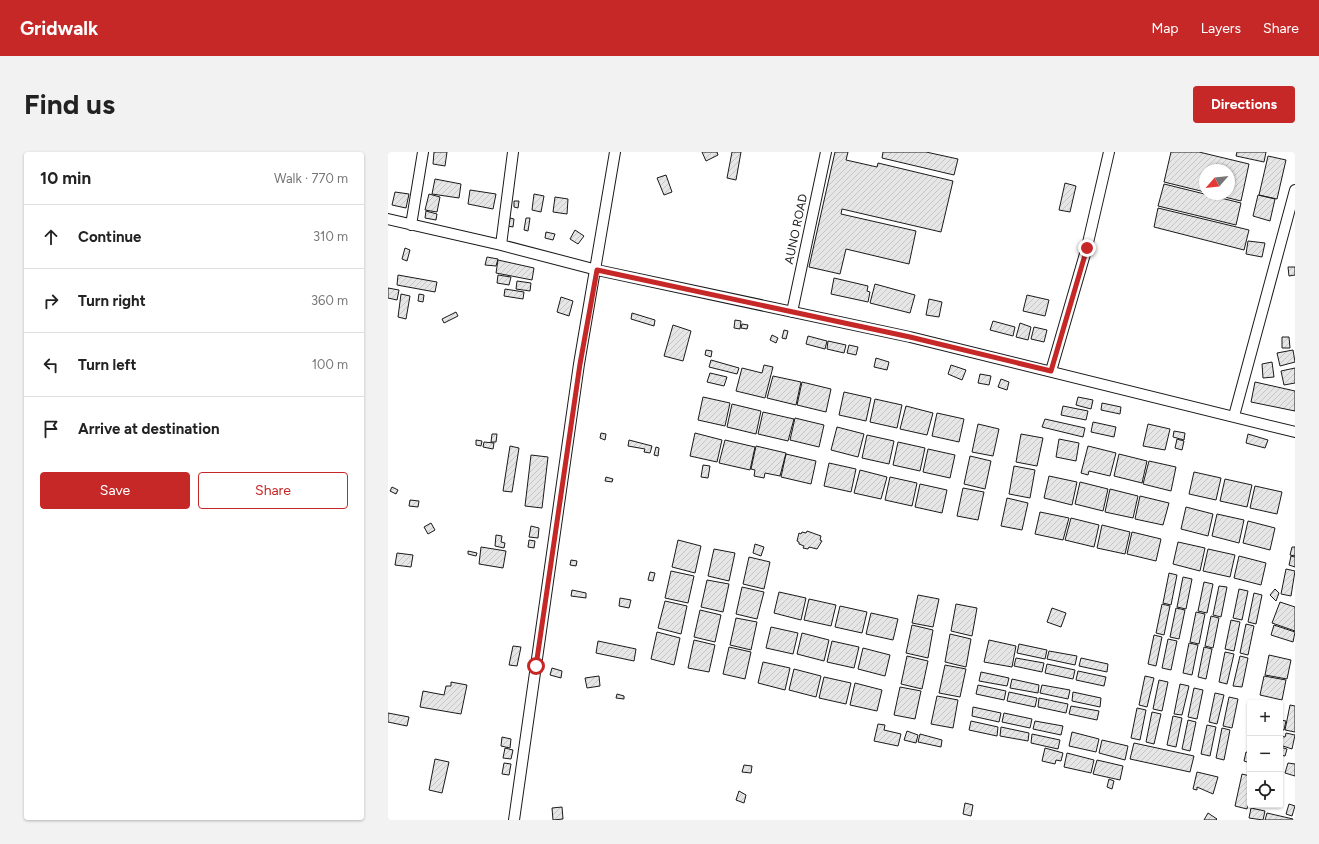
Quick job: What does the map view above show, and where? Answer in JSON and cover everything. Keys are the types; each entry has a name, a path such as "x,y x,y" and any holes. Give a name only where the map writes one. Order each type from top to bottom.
{"street":[{"path":"411,225 423,152"},
{"path":"501,245 513,152"},
{"path":"514,820 580,364 597,270 615,152"},
{"name":"AUNO ROAD","path":"792,312 826,152"},
{"path":"1051,371 1087,248 1109,152"},
{"path":"1234,416 1295,190"},
{"path":"388,220 501,245 597,270 910,337 1295,432"}],"building":[{"path":"434,152 447,152 445,166 433,164"},
{"path":"702,152 717,152 718,155 706,161"},
{"path":"732,152 741,152 736,180 727,178"},
{"path":"835,152 848,152 846,160 877,167 878,163 953,181 941,232 842,209 841,214 916,231 909,264 846,249 840,274 809,267"},
{"path":"883,152 926,152 958,159 954,175 882,158"},
{"path":"1171,152 1199,152 1249,164 1241,201 1235,200 1235,164 1199,164 1199,191 1164,182"},
{"path":"1237,152 1266,152 1264,162 1236,156"},
{"path":"1268,156 1286,160 1277,199 1259,195"},
{"path":"666,175 672,192 664,195 657,178"},
{"path":"435,179 461,184 459,198 432,194"},
{"path":"1065,183 1076,186 1070,212 1059,210"},
{"path":"1164,184 1199,193 1199,200 1229,200 1241,203 1236,225 1158,206"},
{"path":"470,190 496,194 493,209 468,204"},
{"path":"395,192 409,194 406,208 392,205"},
{"path":"429,194 440,197 437,212 425,210"},
{"path":"534,194 544,196 541,212 532,210"},
{"path":"1258,195 1275,199 1270,221 1253,216"},
{"path":"555,197 568,199 567,214 553,212"},
{"path":"514,201 519,201 518,208 514,207"},
{"path":"1158,208 1249,230 1244,250 1154,227"},
{"path":"426,211 437,214 436,220 425,218"},
{"path":"510,218 514,219 513,227 508,226"},
{"path":"526,218 530,218 528,231 524,230"},
{"path":"575,230 584,236 578,244 570,239"},
{"path":"546,232 555,234 553,240 545,238"},
{"path":"1248,241 1265,243 1262,257 1246,254"},
{"path":"405,248 410,250 407,261 402,259"},
{"path":"487,257 498,259 496,266 485,265"},
{"path":"498,260 534,268 532,280 496,273"},
{"path":"1288,267 1295,267 1295,275 1289,276"},
{"path":"398,275 437,282 435,292 397,285"},
{"path":"498,275 511,277 509,285 497,283"},
{"path":"834,278 868,286 867,291 870,292 868,302 831,294"},
{"path":"517,281 531,283 530,291 516,289"},
{"path":"875,284 915,295 910,313 870,303"},
{"path":"388,288 399,290 397,300 388,298"},
{"path":"505,289 524,292 523,299 504,296"},
{"path":"401,294 410,296 406,319 398,317"},
{"path":"419,294 424,295 423,302 418,301"},
{"path":"1027,295 1049,300 1045,316 1023,311"},
{"path":"561,297 573,301 569,316 557,312"},
{"path":"929,299 942,302 939,317 926,315"},
{"path":"456,312 458,316 444,323 442,319"},
{"path":"632,313 655,320 654,326 631,319"},
{"path":"735,320 741,321 740,329 734,328"},
{"path":"993,321 1015,327 1013,336 990,330"},
{"path":"1020,323 1031,327 1028,340 1016,337"},
{"path":"742,324 748,325 747,329 741,328"},
{"path":"673,325 691,331 683,361 664,356"},
{"path":"1034,327 1047,330 1044,342 1031,339"},
{"path":"784,330 788,331 786,339 782,338"},
{"path":"772,335 778,338 776,343 770,340"},
{"path":"808,336 827,341 825,349 806,344"},
{"path":"1282,337 1289,337 1290,348 1282,348"},
{"path":"828,341 846,345 844,353 827,349"},
{"path":"849,345 858,347 856,355 847,353"},
{"path":"706,350 712,351 711,357 705,355"},
{"path":"1293,350 1295,362 1280,366 1277,353"},
{"path":"876,358 889,362 887,370 874,367"},
{"path":"711,360 739,368 737,374 709,367"},
{"path":"1272,362 1274,377 1263,378 1262,364"},
{"path":"764,365 773,367 765,398 736,391 742,368 762,373"},
{"path":"951,365 966,370 962,380 948,374"},
{"path":"1295,368 1295,383 1284,385 1281,371"},
{"path":"710,373 727,377 724,386 707,382"},
{"path":"980,374 991,376 989,385 978,383"},
{"path":"773,376 801,382 796,405 767,398"},
{"path":"1001,379 1009,382 1007,390 998,387"},
{"path":"802,382 831,389 826,412 797,405"},
{"path":"1255,382 1295,391 1295,411 1251,402"},
{"path":"844,392 871,398 866,421 839,415"},
{"path":"703,397 730,403 725,426 698,420"},
{"path":"1078,397 1093,400 1091,409 1076,405"},
{"path":"875,399 902,405 897,428 870,422"},
{"path":"1102,403 1121,407 1120,414 1101,410"},
{"path":"732,404 761,411 756,434 727,427"},
{"path":"906,406 933,413 927,435 900,429"},
{"path":"1063,406 1088,411 1086,420 1061,415"},
{"path":"763,412 794,419 788,441 758,434"},
{"path":"937,413 964,419 959,442 932,436"},
{"path":"795,418 824,425 819,447 790,440"},
{"path":"1045,419 1085,428 1083,437 1042,427"},
{"path":"1093,422 1116,427 1114,437 1091,432"},
{"path":"978,424 999,429 993,456 972,452"},
{"path":"1148,424 1170,429 1165,450 1143,446"},
{"path":"837,427 864,434 858,457 831,450"},
{"path":"1174,431 1185,433 1184,440 1173,437"},
{"path":"601,433 606,434 605,440 600,438"},
{"path":"695,433 722,440 717,462 690,456"},
{"path":"492,434 497,434 496,442 491,442"},
{"path":"1021,434 1043,438 1037,466 1016,462"},
{"path":"1248,434 1268,440 1265,448 1246,443"},
{"path":"867,435 894,441 889,464 862,458"},
{"path":"1059,439 1079,443 1076,461 1056,457"},
{"path":"1177,439 1184,441 1182,450 1175,448"},
{"path":"476,440 482,441 481,446 476,445"},
{"path":"629,440 652,446 650,453 644,452 645,449 628,446"},
{"path":"725,440 755,447 750,470 719,463"},
{"path":"484,442 494,443 493,449 483,447"},
{"path":"898,442 925,448 920,471 893,465"},
{"path":"510,446 519,448 512,492 503,491"},
{"path":"756,446 786,453 780,476 765,473 764,478 754,476 755,470 751,469"},
{"path":"1088,446 1116,453 1110,476 1089,471 1088,475 1081,473"},
{"path":"656,447 659,448 658,456 654,455"},
{"path":"928,449 955,455 950,478 923,472"},
{"path":"786,454 816,461 811,484 781,477"},
{"path":"1119,454 1147,461 1142,483 1114,476"},
{"path":"531,455 548,457 542,508 525,506"},
{"path":"970,456 991,461 985,489 964,484"},
{"path":"1149,461 1176,467 1171,491 1143,484"},
{"path":"829,463 856,469 851,492 824,486"},
{"path":"703,465 710,466 708,478 701,477"},
{"path":"1014,466 1035,470 1030,498 1009,494"},
{"path":"860,470 887,477 881,499 854,493"},
{"path":"1194,472 1221,478 1216,500 1189,494"},
{"path":"1049,476 1077,482 1072,505 1044,498"},
{"path":"606,477 613,479 612,482 605,481"},
{"path":"890,477 917,483 912,506 885,500"},
{"path":"1225,479 1252,485 1247,507 1220,501"},
{"path":"1080,482 1108,489 1103,511 1075,504"},
{"path":"920,484 947,490 942,513 915,507"},
{"path":"1255,486 1282,492 1277,514 1250,508"},
{"path":"392,487 398,490 396,494 390,491"},
{"path":"963,488 984,492 978,520 957,516"},
{"path":"1110,489 1138,496 1133,518 1105,512"},
{"path":"1140,496 1169,503 1163,525 1135,519"},
{"path":"1007,498 1028,503 1022,530 1001,526"},
{"path":"410,500 419,501 418,507 409,506"},
{"path":"1186,507 1213,514 1208,536 1181,529"},
{"path":"1040,512 1069,518 1063,540 1035,534"},
{"path":"1217,514 1244,520 1239,543 1212,536"},
{"path":"1071,518 1099,525 1094,547 1065,540"},
{"path":"1248,521 1275,528 1270,550 1243,543"},
{"path":"431,523 435,530 428,534 424,527"},
{"path":"1102,525 1130,532 1125,554 1097,548"},
{"path":"531,526 539,528 538,538 529,537"},
{"path":"807,531 821,536 820,540 822,541 817,549 809,547 808,549 803,548 804,546 799,544 797,541 799,533 806,533"},
{"path":"1132,532 1161,539 1156,561 1127,554"},
{"path":"496,535 502,536 501,542 505,543 504,548 495,546"},
{"path":"529,540 535,541 534,548 528,547"},
{"path":"678,540 701,546 695,573 672,567"},
{"path":"1178,542 1205,548 1200,571 1173,564"},
{"path":"755,544 764,547 761,556 753,553"},
{"path":"481,547 506,551 503,568 479,564"},
{"path":"1292,547 1295,547 1295,556 1290,555"},
{"path":"714,549 735,553 729,581 708,576"},
{"path":"1208,549 1235,555 1230,577 1203,571"},
{"path":"468,551 477,553 476,556 468,554"},
{"path":"397,553 413,555 411,567 395,565"},
{"path":"1239,556 1266,563 1261,585 1234,578"},
{"path":"1291,556 1295,557 1295,567 1289,565"},
{"path":"749,557 770,562 764,589 743,584"},
{"path":"571,560 577,561 576,566 570,565"},
{"path":"1286,569 1295,571 1291,596 1281,594"},
{"path":"671,571 694,576 688,603 665,598"},
{"path":"650,572 655,573 653,581 648,580"},
{"path":"1169,573 1177,575 1171,605 1163,603"},
{"path":"1183,577 1192,579 1186,609 1177,607"},
{"path":"707,580 729,584 723,612 701,607"},
{"path":"1204,582 1213,584 1207,613 1198,611"},
{"path":"1219,586 1227,587 1221,617 1213,615"},
{"path":"742,587 764,592 757,619 736,614"},
{"path":"1239,589 1248,591 1242,620 1233,618"},
{"path":"1275,589 1279,593 1276,601 1270,595"},
{"path":"572,590 586,593 586,598 571,596"},
{"path":"779,592 806,598 801,620 774,613"},
{"path":"1254,593 1262,595 1256,624 1248,622"},
{"path":"918,595 939,599 933,627 912,623"},
{"path":"620,598 631,600 629,608 619,606"},
{"path":"809,599 836,605 831,626 804,620"},
{"path":"665,601 687,606 681,634 658,628"},
{"path":"1280,602 1295,607 1295,631 1272,623"},
{"path":"956,604 977,608 972,636 951,631"},
{"path":"1162,604 1170,606 1164,635 1156,633"},
{"path":"840,606 867,612 862,633 835,627"},
{"path":"1052,608 1066,613 1061,627 1047,622"},
{"path":"1176,608 1185,610 1179,639 1170,637"},
{"path":"700,610 721,615 715,642 694,637"},
{"path":"1196,612 1205,614 1199,644 1190,642"},
{"path":"871,613 898,619 893,640 866,634"},
{"path":"1211,616 1219,618 1213,648 1205,646"},
{"path":"736,618 757,622 751,650 730,645"},
{"path":"1231,620 1240,622 1234,651 1225,649"},
{"path":"1246,624 1254,626 1248,655 1240,653"},
{"path":"912,625 933,630 928,658 906,653"},
{"path":"1274,625 1295,632 1293,642 1271,635"},
{"path":"771,627 798,633 793,654 766,648"},
{"path":"657,632 680,638 674,665 651,659"},
{"path":"802,633 829,640 824,661 797,654"},
{"path":"950,634 971,639 966,667 945,662"},
{"path":"1154,635 1162,637 1156,666 1148,664"},
{"path":"1168,639 1177,641 1171,670 1162,668"},
{"path":"694,640 715,645 709,672 688,668"},
{"path":"989,640 1016,646 1012,667 984,662"},
{"path":"598,641 636,649 634,661 596,653"},
{"path":"832,641 859,647 854,668 827,662"},
{"path":"1189,643 1198,645 1192,675 1183,673"},
{"path":"1019,644 1047,650 1045,659 1017,653"},
{"path":"513,646 521,647 517,666 509,665"},
{"path":"729,647 751,652 745,679 723,674"},
{"path":"1204,647 1212,649 1206,679 1198,677"},
{"path":"863,648 890,655 885,676 858,669"},
{"path":"1049,651 1077,656 1075,665 1047,659"},
{"path":"1225,652 1234,654 1227,684 1219,682"},
{"path":"1269,655 1291,660 1287,679 1265,675"},
{"path":"907,656 928,661 922,689 901,684"},
{"path":"1240,656 1248,658 1242,687 1233,686"},
{"path":"1016,658 1044,663 1042,672 1014,666"},
{"path":"1081,658 1108,664 1107,672 1079,666"},
{"path":"763,662 790,668 785,690 758,683"},
{"path":"1047,664 1075,670 1073,679 1045,673"},
{"path":"945,665 966,669 960,697 939,693"},
{"path":"552,668 562,671 561,678 550,675"},
{"path":"794,669 821,676 816,697 789,690"},
{"path":"1078,671 1106,677 1104,686 1076,680"},
{"path":"981,672 1009,678 1007,686 979,681"},
{"path":"599,676 600,686 587,688 585,678"},
{"path":"1145,676 1154,678 1147,707 1139,705"},
{"path":"1264,676 1286,680 1282,700 1260,695"},
{"path":"824,677 851,683 846,704 819,698"},
{"path":"1012,679 1039,685 1038,693 1010,688"},
{"path":"1159,680 1168,682 1162,711 1153,709"},
{"path":"451,682 467,685 461,714 420,707 423,691 444,695 446,686 451,686"},
{"path":"855,683 882,690 877,711 850,705"},
{"path":"1180,684 1189,686 1182,715 1174,714"},
{"path":"978,685 1006,691 1004,700 976,694"},
{"path":"1042,685 1070,690 1068,699 1040,693"},
{"path":"900,687 921,691 915,719 894,715"},
{"path":"1194,688 1203,690 1197,719 1188,717"},
{"path":"1009,692 1037,698 1035,707 1007,701"},
{"path":"1073,692 1101,698 1100,707 1072,701"},
{"path":"1215,693 1224,695 1217,724 1209,722"},
{"path":"617,694 624,696 624,699 616,698"},
{"path":"937,696 958,700 953,728 931,724"},
{"path":"1229,697 1238,699 1232,728 1223,726"},
{"path":"1039,698 1068,704 1066,713 1038,707"},
{"path":"1290,705 1295,706 1295,732 1285,730"},
{"path":"1071,706 1099,711 1097,720 1069,714"},
{"path":"973,707 1001,713 999,722 972,716"},
{"path":"1137,708 1146,710 1140,740 1131,738"},
{"path":"1152,712 1161,714 1154,744 1146,742"},
{"path":"388,713 409,717 407,726 388,722"},
{"path":"1004,713 1032,719 1030,728 1002,722"},
{"path":"1173,716 1182,718 1176,747 1167,745"},
{"path":"1188,720 1196,722 1190,751 1182,749"},
{"path":"1283,720 1286,721 1283,730"},
{"path":"971,721 998,727 997,736 969,730"},
{"path":"1035,721 1063,726 1061,735 1033,729"},
{"path":"878,724 885,725 884,730 901,734 898,746 874,741"},
{"path":"1207,725 1216,727 1210,756 1201,754"},
{"path":"1001,727 1029,733 1028,741 1000,736"},
{"path":"1222,728 1230,730 1224,760 1216,758"},
{"path":"907,731 918,735 916,743 904,740"},
{"path":"1072,732 1099,739 1096,752 1069,746"},
{"path":"1286,733 1295,735 1292,749 1283,746 1283,737 1285,737"},
{"path":"920,734 942,740 941,747 918,742"},
{"path":"1032,734 1060,740 1058,749 1031,743"},
{"path":"502,737 511,739 510,748 501,746"},
{"path":"1102,740 1128,746 1125,760 1099,753"},
{"path":"1134,743 1194,756 1190,772 1130,759"},
{"path":"505,748 513,750 511,759 503,758"},
{"path":"1045,748 1063,753 1061,761 1056,760 1055,764 1042,761"},
{"path":"1283,748 1287,749 1285,756 1283,756"},
{"path":"1246,752 1247,752 1247,762 1244,761"},
{"path":"1067,753 1094,760 1091,773 1064,767"},
{"path":"435,759 449,762 442,793 429,790"},
{"path":"1097,760 1123,766 1120,780 1093,774"},
{"path":"504,763 511,764 509,775 502,774"},
{"path":"1288,763 1295,764 1295,776 1285,773"},
{"path":"744,765 752,766 751,773 742,772"},
{"path":"1197,772 1218,777 1213,794 1197,787 1197,790 1193,789"},
{"path":"1242,774 1247,775 1247,809 1235,806"},
{"path":"1109,779 1114,781 1112,789 1107,787"},
{"path":"739,791 746,795 744,803 736,800"},
{"path":"965,803 973,805 971,816 963,814"},
{"path":"1289,804 1295,806 1292,816 1286,814"},
{"path":"562,807 563,819 553,820 552,808"},
{"path":"1251,808 1265,811 1263,820 1249,818"},
{"path":"1208,813 1217,819 1204,820"},
{"path":"1267,813 1293,819 1293,820 1265,820"}],"route":[{"path":"536,666 580,364 597,270 910,337 1051,371 1087,248"}]}
